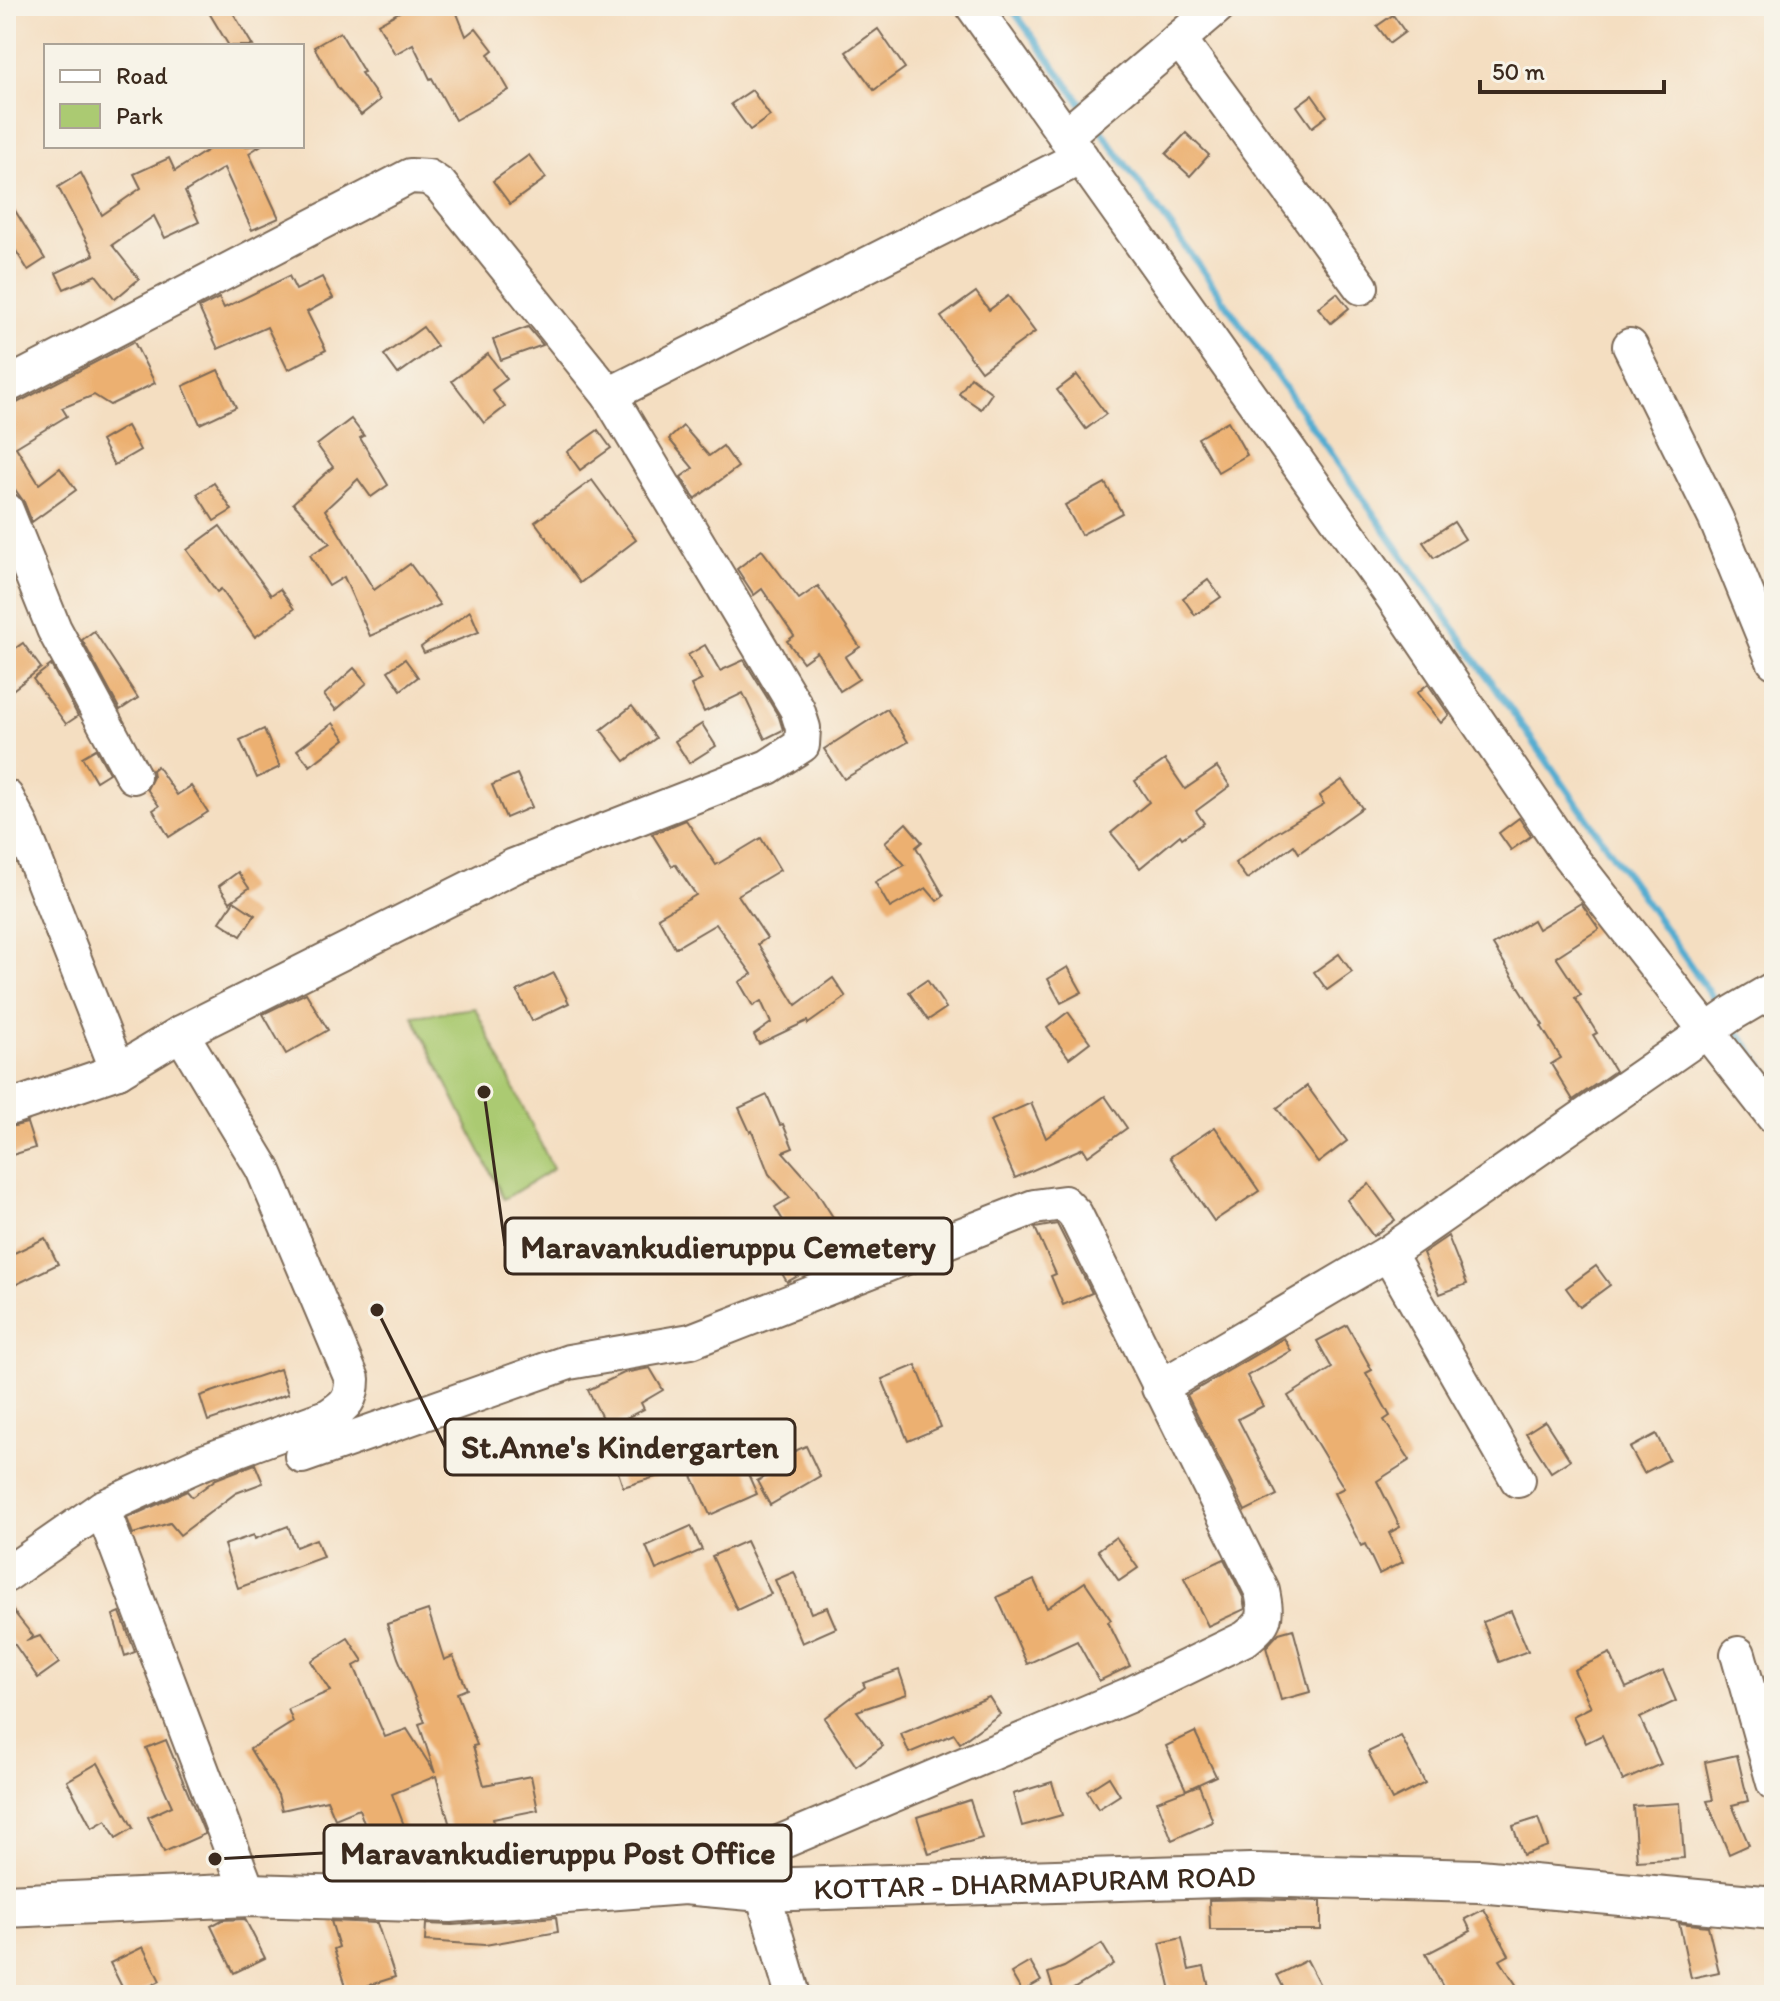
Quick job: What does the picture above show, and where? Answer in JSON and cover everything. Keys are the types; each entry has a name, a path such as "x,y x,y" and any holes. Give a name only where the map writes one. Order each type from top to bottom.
{"main road":[{"name":"KOTTAR - DHARMAPURAM ROAD","path":"6,1906 249,1895 450,1901 684,1883 762,1890 1250,1875 1479,1881 1774,1908"}],"street":[{"path":"973,6 1081,131 1568,854 1718,1024 1774,1117"},
{"path":"609,395 1081,131 1218,6"},
{"path":"1179,39 1361,287"},
{"path":"6,386 410,176 428,177 440,185 609,395 797,709 803,728 802,745 768,767 514,866 181,1033 118,1071 6,1109"},
{"path":"1630,346 1716,519 1762,593 1774,661"},
{"path":"6,510 54,629 133,776"},
{"path":"6,797 22,827 118,1071"},
{"path":"1159,1388 1388,1253 1718,1024 1774,989"},
{"path":"6,1575 102,1508 201,1463 329,1416 345,1405 352,1395 352,1379 263,1169 181,1033"},
{"path":"302,1456 569,1362 691,1341 1034,1207 1064,1203 1075,1214 1262,1591 1266,1613 1260,1627 1246,1638 1129,1695 684,1883"},
{"path":"1388,1253 1518,1480"},
{"path":"102,1508 249,1895"},
{"path":"1738,1654 1774,1783"},
{"path":"762,1890 793,1995"}],"green space":[{"path":"475,1008 553,1169 504,1199 413,1016"}],"building":[{"path":"205,6 229,6 252,44 228,44"},
{"path":"410,6 454,6 466,36 476,28 493,50 488,54 509,90 455,120 413,44 395,54 378,24"},
{"path":"1393,15 1405,32 1390,43 1377,26"},
{"path":"878,29 905,68 874,90 846,52"},
{"path":"340,32 364,72 361,73 380,100 361,115 338,88 314,47"},
{"path":"752,90 770,116 750,130 731,104"},
{"path":"1312,95 1327,116 1312,127 1297,106"},
{"path":"1186,133 1209,155 1190,176 1166,154"},
{"path":"211,148 257,148 249,153 279,218 252,230 224,168 185,192 199,222 165,238 154,216 112,245 139,279 115,299 96,275 64,289 56,273 94,255 58,187 81,173 102,215 141,188 134,174 169,158 175,171"},
{"path":"529,155 546,178 510,204 493,181"},
{"path":"6,196 45,259 28,270 6,235"},
{"path":"289,276 296,290 322,277 333,298 307,312 326,350 288,370 267,327 218,349 199,308 219,298 224,308"},
{"path":"976,292 989,310 1008,296 1035,332 981,371 941,317"},
{"path":"1337,293 1349,308 1331,323 1318,308"},
{"path":"423,327 437,346 398,374 384,355"},
{"path":"528,327 543,345 501,360 493,340"},
{"path":"134,342 155,383 110,405 94,395 62,408 67,416 16,447 39,484 60,468 76,490 32,522 24,502 6,477 6,406"},
{"path":"488,354 507,379 492,390 505,407 484,423 452,381"},
{"path":"218,370 236,407 200,424 183,386"},
{"path":"1077,375 1106,414 1086,429 1057,390"},
{"path":"971,377 992,393 981,409 959,394"},
{"path":"351,419 364,436 360,438 388,485 371,497 358,479 325,510 374,590 410,564 440,605 370,636 344,577 329,586 310,555 330,543 293,503 333,467 317,445"},
{"path":"1228,421 1247,455 1218,472 1198,438"},
{"path":"127,426 140,450 114,465 101,441"},
{"path":"683,426 709,456 723,446 738,467 695,499 681,477 693,468 669,439"},
{"path":"598,430 611,448 580,470 567,452"},
{"path":"592,480 636,540 580,583 535,522"},
{"path":"214,483 232,510 214,521 197,494"},
{"path":"1105,483 1122,513 1081,535 1065,505"},
{"path":"1454,522 1465,539 1434,558 1423,542"},
{"path":"220,526 271,595 280,589 294,609 255,637 221,589 217,592 187,550"},
{"path":"762,550 799,599 818,586 860,647 845,657 859,679 840,691 817,652 803,662 787,641 794,636 762,589 754,595 737,569"},
{"path":"1208,580 1221,597 1195,615 1183,598"},
{"path":"470,611 479,632 424,653 421,647"},
{"path":"94,631 138,698 120,710 82,640"},
{"path":"23,643 41,668 6,695 6,655"},
{"path":"705,645 720,671 744,660 779,717 783,730 765,739 743,693 704,712 691,685 702,680 688,655"},
{"path":"405,659 418,677 401,690 388,671"},
{"path":"51,665 78,716 66,724 33,679"},
{"path":"354,668 367,683 336,710 324,695"},
{"path":"1428,684 1449,715 1441,723 1417,693"},
{"path":"632,706 656,738 625,761 601,730"},
{"path":"887,709 908,742 844,779 824,749"},
{"path":"333,723 345,739 310,766 297,750"},
{"path":"702,724 716,746 689,763 675,741"},
{"path":"264,729 280,767 257,778 240,740"},
{"path":"96,749 109,773 96,781 82,757"},
{"path":"1165,760 1185,789 1217,767 1230,786 1196,811 1204,823 1182,838 1180,835 1140,868 1111,833 1149,802 1135,781"},
{"path":"157,766 177,795 191,786 208,812 169,837 153,810 159,806 147,789 153,777 152,770"},
{"path":"517,774 532,807 506,818 492,785"},
{"path":"1342,780 1362,808 1299,853 1294,845 1247,879 1235,863 1274,834 1324,804 1319,796"},
{"path":"1519,818 1531,836 1511,850 1499,833"},
{"path":"686,820 716,865 761,838 780,870 738,895 767,938 758,944 796,1005 833,978 846,997 808,1024 807,1021 759,1044 754,1035 771,1023 761,1001 753,1006 739,982 752,974 716,924 675,948 658,917 696,895 675,864 672,866 652,834"},
{"path":"906,823 922,842 916,847 944,896 937,901 926,888 890,908 875,882 905,865 885,842"},
{"path":"238,872 249,888 230,902 219,886"},
{"path":"234,901 255,915 241,936 220,922"},
{"path":"1581,903 1599,929 1556,957 1581,995 1575,998 1597,1033 1593,1035 1615,1071 1573,1100 1551,1064 1561,1058 1493,945 1533,920 1538,929"},
{"path":"1339,954 1352,972 1327,990 1314,972"},
{"path":"1068,967 1082,992 1061,1003 1048,979"},
{"path":"554,973 569,1003 532,1021 517,991"},
{"path":"927,980 946,1008 928,1020 909,992"},
{"path":"306,993 328,1030 286,1054 263,1014"},
{"path":"1068,1012 1090,1042 1069,1058 1047,1028"},
{"path":"1307,1086 1347,1141 1318,1163 1277,1108"},
{"path":"767,1095 793,1148 783,1152 814,1187 853,1249 822,1268 814,1271 813,1268 787,1282 767,1248 791,1234 775,1207 790,1198 769,1174 739,1108"},
{"path":"1105,1096 1127,1128 1088,1156 1083,1148 1015,1178 990,1121 1031,1103 1046,1138"},
{"path":"27,1123 35,1148 6,1157 6,1128"},
{"path":"1215,1127 1259,1191 1214,1221 1170,1157"},
{"path":"1369,1184 1395,1220 1373,1236 1347,1200"},
{"path":"1057,1224 1092,1293 1063,1305 1051,1276 1056,1274 1035,1228"},
{"path":"1448,1236 1467,1284 1440,1294 1423,1253"},
{"path":"45,1238 58,1264 15,1285 6,1268 6,1257"},
{"path":"1596,1266 1610,1285 1580,1307 1566,1288"},
{"path":"1347,1325 1372,1370 1366,1373 1390,1416 1384,1420 1410,1460 1377,1481 1400,1527 1389,1533 1403,1562 1379,1574 1334,1493 1344,1488 1288,1396 1332,1368 1317,1341"},
{"path":"1284,1338 1291,1351 1247,1376 1263,1406 1238,1419 1277,1495 1245,1511 1187,1395"},
{"path":"916,1365 941,1427 908,1441 882,1379"},
{"path":"650,1368 663,1390 641,1403 644,1409 607,1428 588,1390 624,1373"},
{"path":"280,1369 288,1394 208,1421 200,1396"},
{"path":"1545,1421 1570,1460 1551,1472 1526,1433"},
{"path":"1656,1434 1669,1460 1644,1473 1630,1448"},
{"path":"703,1436 722,1473 743,1463 757,1494 710,1515 688,1467 623,1487 614,1460 651,1449 655,1460"},
{"path":"806,1446 820,1476 770,1505 757,1481 792,1462 788,1454"},
{"path":"255,1464 263,1483 236,1493 180,1535 170,1523 133,1534 127,1518 187,1491 192,1497 216,1479"},
{"path":"288,1526 296,1547 316,1539 323,1557 238,1588 224,1545 254,1535 255,1539"},
{"path":"691,1526 702,1550 656,1570 646,1546"},
{"path":"1116,1537 1138,1568 1119,1581 1098,1550"},
{"path":"746,1541 771,1594 737,1610 712,1556"},
{"path":"1224,1559 1243,1597 1245,1609 1208,1626 1184,1578"},
{"path":"794,1572 811,1613 827,1607 836,1628 802,1643 775,1580"},
{"path":"1034,1580 1047,1608 1085,1582 1111,1620 1108,1622 1130,1666 1099,1681 1077,1641 1027,1664 997,1597"},
{"path":"6,1602 33,1636 26,1641 40,1636 59,1663 38,1678 6,1632"},
{"path":"428,1610 444,1660 453,1656 467,1689 457,1693 477,1745 473,1746 484,1785 531,1776 538,1810 493,1819 501,1847 459,1858 436,1776 392,1794 410,1841 375,1854 359,1809 335,1819 327,1800 282,1810 278,1795 250,1749 293,1722 288,1709 330,1691 311,1661 348,1638 363,1661 354,1666 385,1737 407,1729 435,1773 419,1724 425,1722 387,1624"},
{"path":"1511,1611 1528,1651 1499,1662 1483,1622"},
{"path":"120,1612 135,1652 125,1656 113,1615"},
{"path":"1293,1629 1310,1692 1281,1700 1266,1647 1279,1633"},
{"path":"1610,1653 1626,1688 1663,1671 1676,1701 1640,1718 1661,1764 1623,1781 1602,1735 1586,1743 1573,1716 1591,1707 1574,1670"},
{"path":"899,1670 907,1694 857,1711 883,1746 856,1766 824,1718 865,1687 863,1683"},
{"path":"989,1697 1000,1714 960,1743 954,1734 909,1753 901,1734"},
{"path":"1195,1732 1216,1776 1186,1790 1166,1746"},
{"path":"1401,1736 1425,1783 1392,1800 1368,1752"},
{"path":"166,1740 205,1834 164,1852 148,1817 172,1806 146,1748"},
{"path":"1737,1755 1748,1801 1732,1805 1749,1845 1729,1854 1707,1801 1713,1800 1705,1762"},
{"path":"98,1763 133,1828 116,1838 106,1820 92,1828 67,1781"},
{"path":"1109,1777 1120,1795 1098,1809 1087,1791"},
{"path":"1052,1782 1062,1815 1022,1826 1013,1794"},
{"path":"1199,1785 1213,1822 1172,1840 1157,1801"},
{"path":"970,1800 982,1838 929,1854 917,1817"},
{"path":"1680,1803 1684,1858 1637,1861 1633,1806"},
{"path":"1538,1818 1548,1846 1523,1855 1513,1826"},
{"path":"1209,1900 1321,1901 1321,1930 1210,1930"},
{"path":"1484,1909 1509,1955 1500,1960 1517,1986 1503,1995 1447,1995 1426,1954 1471,1931 1465,1919"},
{"path":"556,1917 558,1932 485,1945 425,1941 426,1924"},
{"path":"245,1919 265,1958 234,1973 211,1926 222,1920"},
{"path":"331,1921 377,1923 395,1977 348,1992 334,1949 339,1947"},
{"path":"1679,1923 1708,1926 1719,1972 1691,1978"},
{"path":"1182,1938 1189,1970 1204,1967 1211,1995 1172,1995 1160,1943"},
{"path":"1102,1944 1114,1964 1070,1991 1055,1995 1048,1973"},
{"path":"143,1947 160,1981 133,1995 126,1995 110,1963"},
{"path":"1307,1960 1325,1995 1287,1995 1277,1975"},
{"path":"1030,1962 1041,1981 1022,1992 1011,1973"}],"waterway":[{"path":"1010,6 1084,107"},
{"path":"1096,124 1196,261 1721,1009"},
{"path":"1733,1025 1774,1082"}],"place":[{"name":"Maravankudieruppu Cemetery","path":"484,1092"},
{"name":"St.Anne's Kindergarten","path":"377,1310"},
{"name":"Maravankudieruppu Post Office","path":"215,1859"}]}
